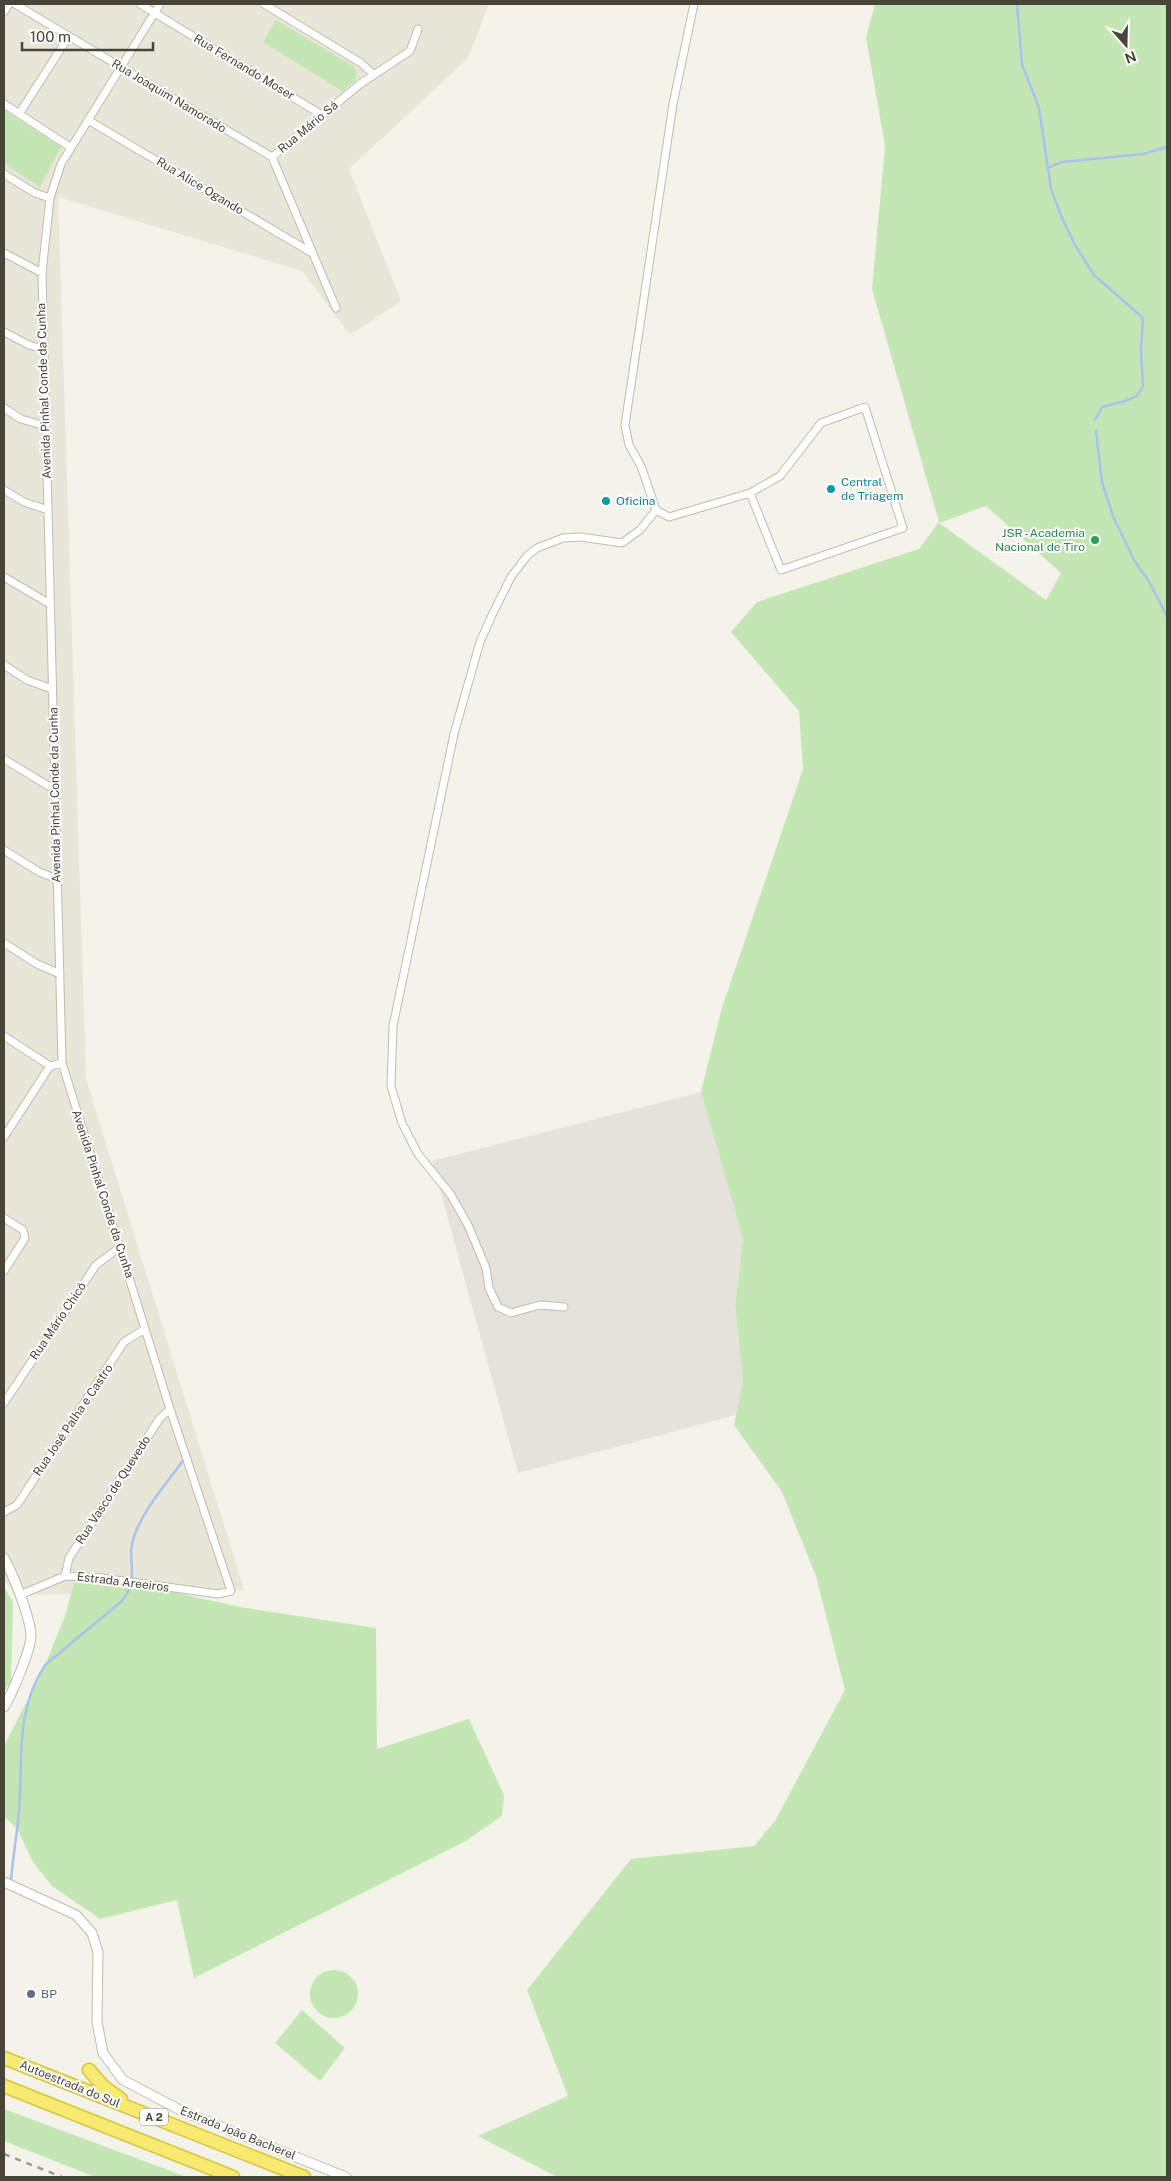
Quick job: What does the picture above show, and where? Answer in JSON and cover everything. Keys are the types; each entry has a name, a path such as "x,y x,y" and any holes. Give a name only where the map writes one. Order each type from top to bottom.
{"highway":[{"name":"Autoestrada do Sul","path":"4,2058 304,2177"},
{"path":"89,2070 103,2086 156,2118"},
{"name":"A 2","path":"4,2086 233,2177"}],"street":[{"path":"4,12 9,4"},
{"name":"Rua Joaquim Namorado","path":"16,4 272,157"},
{"name":"Rua Fernando Moser","path":"140,4 322,114"},
{"name":"Avenida Pinhal Conde da Cunha","path":"160,4 61,164 50,198 42,273 62,1064 170,1409 230,1591"},
{"path":"264,4 360,63 373,74"},
{"path":"694,4 673,104 625,425 629,445 641,466 656,510 669,517 750,493 780,476 821,423 865,407 903,528 780,570 750,493"},
{"name":"Rua Mário Sá","path":"336,308 272,157 373,74 410,51 418,29"},
{"path":"18,114 69,36"},
{"path":"4,104 70,147"},
{"name":"Rua Alice Ogando","path":"88,120 312,253"},
{"path":"4,174 35,193 50,198"},
{"path":"4,253 42,273"},
{"path":"4,332 29,345 43,348"},
{"path":"4,408 21,419 45,426"},
{"path":"4,490 24,502 48,510"},
{"path":"564,1307 540,1306 511,1313 498,1307 489,1288 486,1268 468,1225 452,1195 418,1154 402,1122 391,1086 393,1026 454,734 480,642 510,577 527,556 551,541 581,537 622,543 640,530 656,510"},
{"path":"4,577 50,604"},
{"path":"4,665 27,680 52,689"},
{"path":"4,759 55,790"},
{"path":"4,850 39,872 57,879"},
{"path":"4,943 36,964 60,974"},
{"path":"4,1036 50,1066 62,1064"},
{"path":"5,1132 50,1066"},
{"path":"4,1218 23,1230 25,1238 4,1271"},
{"name":"Rua Mário Chicô","path":"4,1403 96,1265 120,1246"},
{"name":"Rua José Palha e Castro","path":"4,1512 17,1505 124,1342 145,1329"},
{"name":"Rua Vasco de Quevedo","path":"64,1576 69,1558 160,1418 170,1409"},
{"path":"4,1558 20,1595 31,1635 15,1690 4,1707"},
{"name":"Estrada Areeiros","path":"20,1595 64,1576 102,1578 218,1594 230,1591"},
{"name":"Estrada João Bacherel","path":"4,1882 76,1915 92,1933 98,1952 97,2022 103,2054 123,2080 184,2112 346,2177"}],"shaded area":[{"path":"4,4 489,4 468,58 349,169 401,301 350,335 302,271 58,197 86,1079 244,1590 15,1595 4,1579"},
{"path":"701,1092 743,1239 735,1306 743,1381 736,1415 518,1473 432,1161"}],"green space":[{"path":"875,4 1167,4 1167,2177 557,2177 478,2136 568,2096 527,1990 631,1859 754,1846 775,1821 845,1690 816,1576 782,1492 734,1425 743,1381 735,1306 743,1239 701,1092 721,1011 803,769 799,711 731,632 757,602 919,549 939,522 872,289 885,146 866,37","holes":["986,506 1061,573 1046,600 939,523"]},
{"path":"276,20 353,66 357,73 355,81 342,91 263,42"},
{"path":"4,110 61,147 40,187 4,164"},
{"path":"74,1583 168,1591 240,1607 376,1628 377,1749 469,1719 504,1795 502,1816 464,1842 194,1978 177,1900 100,1919 52,1886 33,1862 17,1829 4,1816 4,1746 43,1670 65,1616"},
{"path":"4,1587 13,1602 11,1681 4,1692"},
{"path":"334,1970 343,1972 351,1977 356,1985 358,1994 356,2003 351,2011 343,2016 334,2018 325,2016 317,2011 312,2003 310,1994 312,1985 317,1977 325,1972"},
{"path":"302,2010 345,2048 320,2081 275,2043"},
{"path":"4,2109 187,2177 95,2177 4,2141"}],"waterway":[{"path":"1017,4 1022,64 1039,108 1051,189 1061,216 1075,245 1094,275 1143,318 1141,350 1143,387 1137,396 1102,407 1095,420"},
{"path":"1047,168 1062,162 1143,154 1167,147"},
{"path":"1096,431 1102,482 1113,516 1134,560 1148,580 1167,616"},
{"path":"11,1880 19,1811 22,1736 29,1700 35,1682 45,1665 122,1601 131,1583 132,1544 139,1524 151,1504 184,1459"}],"railway":[{"path":"4,2154 62,2177"}],"place":[{"name":"Central de Triagem","path":"831,489"},
{"name":"Oficina","path":"606,501"},
{"name":"JSR - Academia Nacional de Tiro","path":"1095,540"},
{"name":"BP","path":"31,1994"}]}
